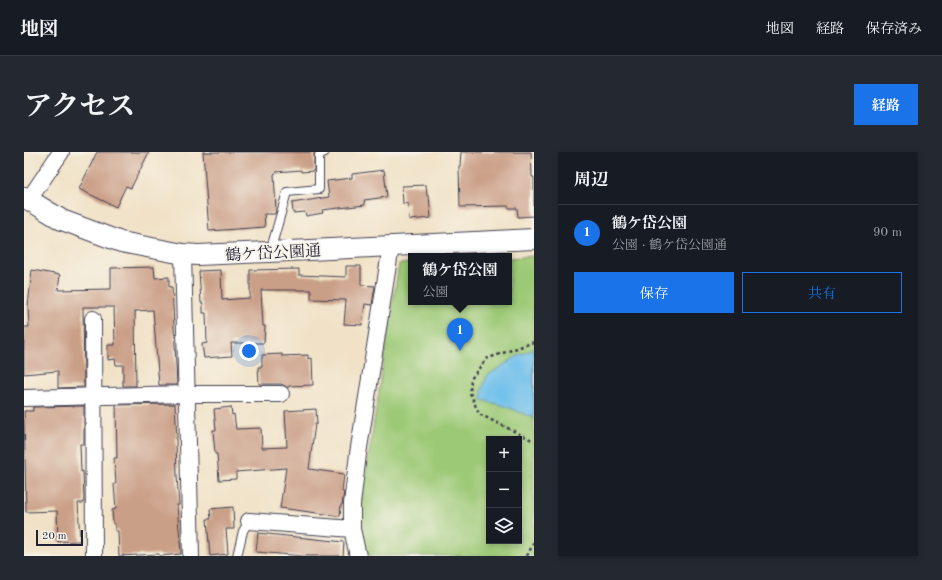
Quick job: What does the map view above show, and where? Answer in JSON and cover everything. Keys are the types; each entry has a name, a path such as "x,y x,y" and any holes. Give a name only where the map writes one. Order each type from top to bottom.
{"street":[{"path":"25,200 61,152"},
{"name":"鶴ケ岱公園通","path":"25,200 62,220 121,242 183,254 198,255 270,252 534,239"},
{"path":"358,556 352,529 352,504 358,454 390,246"},
{"path":"183,254 192,556"},
{"path":"93,319 94,556"},
{"path":"24,398 187,394 281,394"},
{"path":"249,521 352,529"}],"lane":[{"path":"270,252 287,192 319,189 319,155 325,152"},
{"path":"237,556 243,531 249,521"}],"path":[{"path":"534,342 486,359 471,379 470,393 479,414 534,441"},
{"path":"527,555 534,542"}],"green space":[{"path":"534,256 534,556 366,556 358,523 399,264 408,263 408,305 512,305 512,258"}],"water":[{"path":"534,349 534,418 505,406 482,400 482,391 487,376 516,357"}],"building":[{"path":"97,152 149,152 131,188 126,186 116,207 79,189"},
{"path":"203,152 314,152 314,171 301,172 301,170 276,172 274,174 276,210 275,214 264,214 265,227 209,231"},
{"path":"461,152 531,152 532,177 534,177 534,216 518,217 517,208 509,208 508,206 460,207 459,166"},
{"path":"384,170 387,197 364,200 365,205 322,210 323,213 306,216 305,212 293,213 292,203 329,197 327,181 352,178 352,174"},
{"path":"426,185 427,196 429,196 431,218 409,220 408,203 403,204 402,186"},
{"path":"346,266 361,266 361,285 375,286 372,305 365,304 362,325 344,324 346,300 311,299 311,290 261,290 263,326 265,326 264,343 231,343 232,356 204,358 202,344 207,343 206,313 203,313 203,303 201,303 199,271 221,270 222,300 250,298 250,270 299,269 299,275 346,277"},
{"path":"154,267 155,278 169,277 169,287 172,287 177,385 159,385 153,310 135,311 136,386 123,386 123,365 116,365 115,359 108,360 108,345 115,345 114,307 83,307 84,387 58,388 58,371 24,374 24,327 29,327 28,306 32,270 60,275 58,290 111,289 111,268"},
{"path":"282,354 282,356 308,355 308,359 312,358 313,385 287,387 281,384 259,384 258,367 262,367 262,355"},
{"path":"175,404 179,505 177,505 181,554 161,556 159,556 159,554 119,556 118,531 115,531 115,524 113,524 112,510 116,509 114,458 117,458 116,405"},
{"path":"84,406 84,444 80,444 84,503 78,503 80,541 58,542 57,511 26,512 24,411 33,411 33,407"},
{"path":"231,407 232,415 234,414 236,429 261,428 262,448 287,447 285,411 316,409 317,424 315,424 309,469 344,474 342,492 344,492 340,516 280,508 286,468 236,472 236,479 219,480 213,430 216,430 214,409"},
{"path":"233,507 234,529 226,529 228,554 210,556 207,519 211,519 210,509"},
{"path":"258,533 344,542 343,556 303,556 256,552"}],"place":[{"name":"鶴ケ岱公園","path":"460,351"}]}
